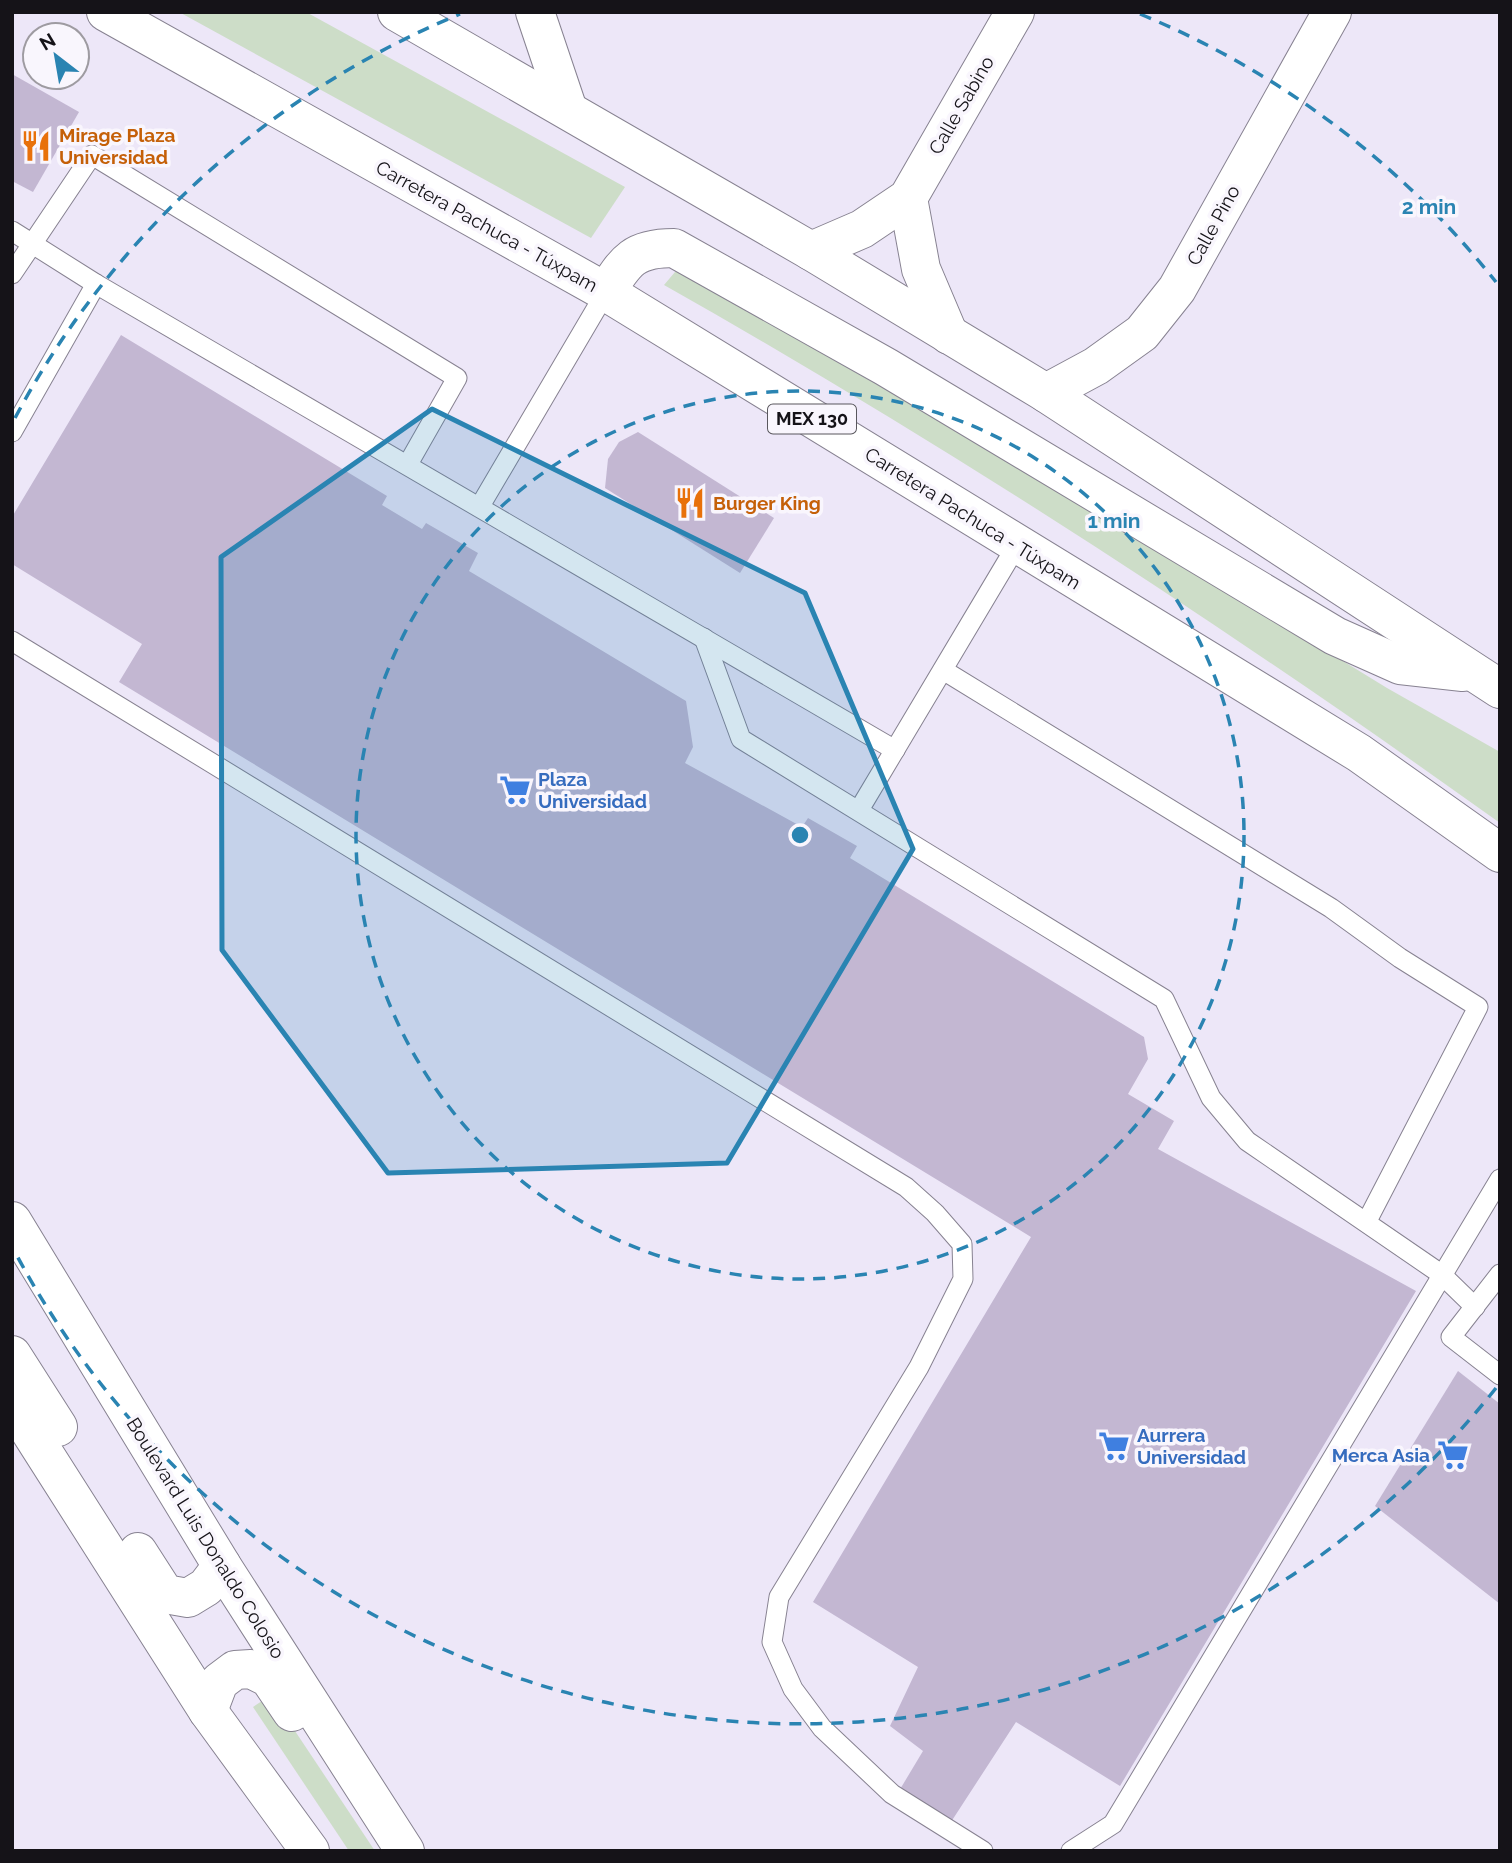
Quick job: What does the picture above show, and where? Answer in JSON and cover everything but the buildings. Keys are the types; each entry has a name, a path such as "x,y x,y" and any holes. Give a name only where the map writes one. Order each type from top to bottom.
{"main road":[{"name":"Carretera Pachuca - Túxpam","path":"106,12 606,292 1359,753 1500,853"},
{"path":"397,12 811,251 1046,393 1486,681"},
{"path":"535,12 568,110"},
{"name":"Calle Sabino","path":"811,251 862,229 908,198 1015,12"},
{"name":"Calle Pino","path":"1046,393 1096,366 1142,332 1177,289 1332,12"},
{"path":"908,198 922,269 949,335"},
{"path":"606,292 625,262 648,248 674,248 886,367 1335,636 1400,665 1486,681"},
{"name":"Boulevard Luis Donaldo Colosio","path":"12,1222 222,1566 405,1851"},
{"path":"12,1355 165,1594 188,1598 206,1587 222,1566"},
{"path":"12,1404 208,1711 310,1851"},
{"path":"208,1711 219,1682 235,1670 251,1669 269,1678 385,1851"}],"lane":[{"path":"12,274 92,155 457,378 408,464"},
{"path":"12,231 96,284 895,750"},
{"path":"12,432 96,284"},
{"path":"480,506 606,292"},
{"path":"859,810 1017,545"},
{"path":"704,638 741,739 1164,999 1211,1098 1247,1141 1283,1168 1367,1220 1441,1274 1475,1307"},
{"path":"12,641 906,1187 935,1213 961,1244 963,1279 919,1367 779,1597 772,1642 793,1689 822,1728 892,1794 984,1851"},
{"path":"943,670 1331,908 1400,958 1478,1006 1367,1220"},
{"path":"1071,1851 1113,1824 1500,1179"},
{"path":"1500,1274 1451,1336 1500,1375"}],"highlighted area":[{"path":"432,409 805,593 913,849 727,1163 388,1173 222,950 221,557"}],"green space":[{"path":"179,12 306,12 625,187 591,238"},
{"path":"675,272 688,272 996,448 1387,688 1500,752 1500,823 1296,680 985,476 664,285"},
{"path":"271,1695 375,1851 349,1851 253,1707"}],"place":[{"name":"Mirage Plaza Universidad","path":"36,146"},
{"name":"Burger King","path":"690,503"},
{"name":"Plaza Universidad","path":"515,790"},
{"name":"Aurrera Universidad","path":"1114,1446"},
{"name":"Merca Asia","path":"1453,1455"}]}
